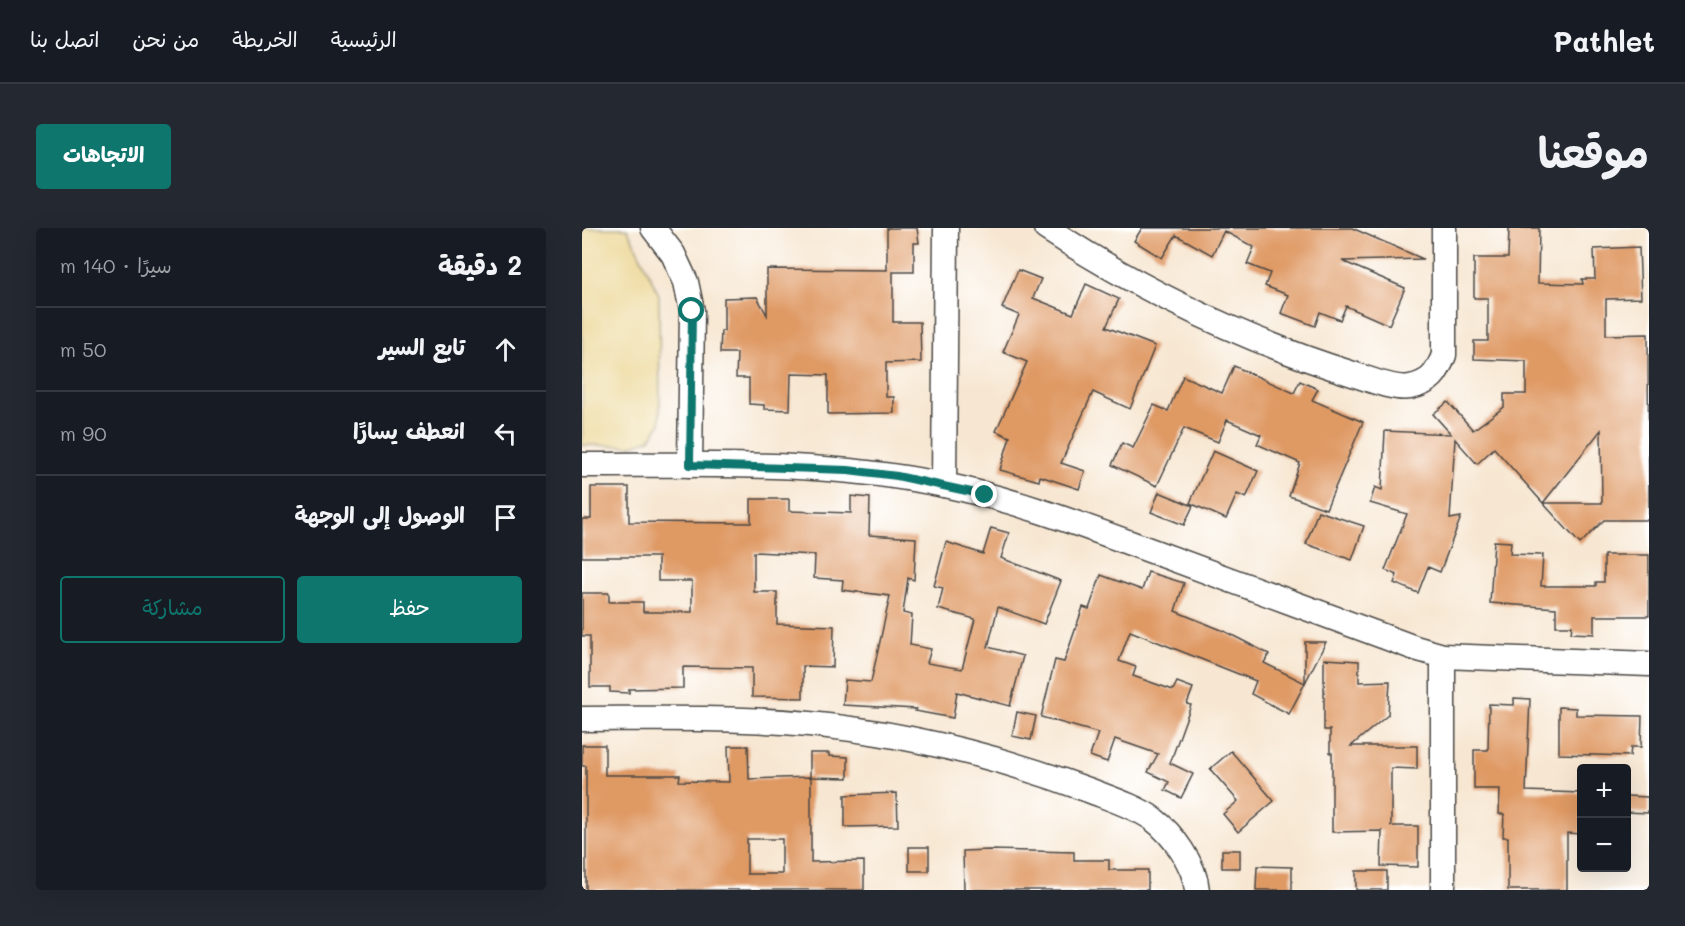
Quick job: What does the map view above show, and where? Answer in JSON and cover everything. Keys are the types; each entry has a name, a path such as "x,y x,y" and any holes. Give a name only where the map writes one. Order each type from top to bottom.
{"street":[{"path":"653,228 673,254 682,273 692,311 690,465"},
{"path":"944,485 946,228"},
{"path":"1046,228 1135,282 1217,324 1302,358 1385,384 1408,388 1425,383 1438,371 1444,355 1444,228"},
{"path":"582,465 690,465 848,470 944,485 1069,521 1415,648 1443,656 1649,664"},
{"path":"1443,656 1443,890"},
{"path":"582,719 722,720 809,724 895,736 980,755 1063,781 1116,801 1152,818 1180,846 1197,883 1197,890"}],"sand":[{"path":"582,228 627,228 659,295 660,424 650,439 631,446 582,445"}],"building":[{"path":"887,228 917,228 919,243 914,243 914,272 893,272 893,322 920,322 921,362 886,363 886,397 894,397 894,413 828,414 828,375 791,374 790,410 764,409 764,405 749,404 749,378 736,378 737,353 720,353 721,331 724,331 724,298 757,297 767,315 767,269 887,270"},
{"path":"1142,228 1352,228 1423,259 1342,261 1405,288 1389,325 1346,306 1340,320 1320,312 1315,326 1281,313 1288,295 1265,286 1270,273 1247,264 1254,247 1224,231 1212,255 1176,235 1162,258 1134,241"},
{"path":"1509,228 1539,228 1538,283 1583,284 1582,279 1595,279 1594,249 1639,247 1641,298 1606,299 1606,335 1648,334 1649,520 1604,520 1580,544 1543,503 1494,448 1477,464 1455,439 1450,519 1461,517 1440,572 1428,567 1418,593 1394,583 1397,575 1385,570 1407,514 1370,503 1375,487 1382,490 1385,431 1451,434 1433,414 1448,402 1473,430 1504,407 1504,394 1526,394 1526,361 1474,359 1474,341 1488,341 1488,298 1474,298 1474,258 1508,258","holes":["1601,430 1602,503 1543,503"]},
{"path":"1018,270 1041,279 1033,298 1073,314 1086,284 1119,299 1106,327 1155,346 1130,409 1093,392 1061,463 1085,471 1079,489 1040,476 1039,481 1000,470 1010,437 996,431 1027,362 1003,352 1019,315 1002,308"},
{"path":"1234,366 1294,393 1300,381 1318,389 1312,400 1363,422 1326,509 1289,496 1300,463 1257,444 1261,435 1227,420 1218,442 1184,428 1157,486 1112,465 1122,443 1133,448 1154,405 1168,411 1183,376 1222,393"},
{"path":"1213,451 1258,471 1246,498 1237,494 1226,519 1190,503"},
{"path":"591,487 629,487 629,522 751,523 751,499 789,499 789,511 851,513 851,496 870,498 869,535 916,538 914,580 908,578 903,613 912,615 910,645 931,649 927,663 962,669 975,619 938,609 943,588 934,586 946,542 983,554 991,528 1009,533 1001,558 1061,581 1044,624 998,607 988,647 1023,656 1010,706 957,692 953,718 915,711 916,709 843,705 845,680 871,682 890,596 842,590 843,580 814,578 815,555 754,552 754,592 777,592 777,624 834,626 833,667 803,666 803,698 752,697 752,668 683,667 683,688 629,689 629,693 610,692 610,687 590,687 590,636 582,636 582,593 609,593 609,602 643,602 643,612 692,612 692,581 658,581 658,557 582,557 582,519 591,519"},
{"path":"1159,492 1193,506 1184,525 1151,512"},
{"path":"1318,511 1364,526 1352,560 1306,544"},
{"path":"1494,541 1511,542 1510,554 1543,555 1541,586 1596,586 1596,582 1604,582 1604,555 1649,555 1649,616 1594,616 1594,634 1571,633 1572,626 1556,626 1556,608 1490,603"},
{"path":"1148,572 1184,583 1175,611 1224,631 1269,654 1264,663 1305,683 1289,714 1251,694 1256,681 1130,631 1119,661 1136,667 1133,676 1173,690 1177,682 1193,688 1187,704 1191,705 1170,763 1193,774 1181,798 1165,790 1169,782 1148,772 1158,754 1115,739 1107,762 1090,756 1098,733 1041,717 1055,660 1064,662 1083,607 1089,609 1101,575 1142,590"},
{"path":"1305,642 1326,642 1305,683"},
{"path":"1324,659 1359,661 1359,682 1390,681 1388,715 1351,746 1417,746 1417,769 1391,768 1391,826 1418,826 1418,867 1381,866 1382,831 1332,832 1332,753 1330,753 1330,730 1324,730"},
{"path":"1514,698 1530,699 1526,791 1577,793 1577,834 1567,833 1567,890 1508,890 1508,837 1503,837 1504,814 1499,814 1500,789 1474,789 1474,750 1488,750 1489,704 1514,705"},
{"path":"1559,707 1576,708 1576,715 1642,716 1641,747 1631,747 1630,756 1559,754"},
{"path":"1017,712 1036,716 1031,740 1012,736"},
{"path":"582,745 605,745 605,775 680,775 679,781 729,782 728,746 748,746 749,779 811,777 811,862 864,861 864,890 586,890 586,766 582,766","holes":["747,839 782,839 782,874 747,874"]},
{"path":"1231,751 1274,801 1238,832 1223,814 1238,801 1210,769"},
{"path":"810,753 829,753 829,756 848,757 848,778 810,777"},
{"path":"897,793 898,826 845,827 845,795"},
{"path":"1631,796 1648,797 1648,813 1631,812"},
{"path":"909,847 929,847 929,871 909,871"},
{"path":"1222,850 1240,850 1240,868 1222,868"},
{"path":"963,851 1074,852 1074,860 1109,860 1109,870 1148,870 1148,890 964,890"},
{"path":"1257,866 1292,867 1292,890 1256,890"},
{"path":"1356,871 1387,871 1387,890 1356,890"}],"route":[{"path":"692,311 690,465 848,470 897,476 985,495"}]}
